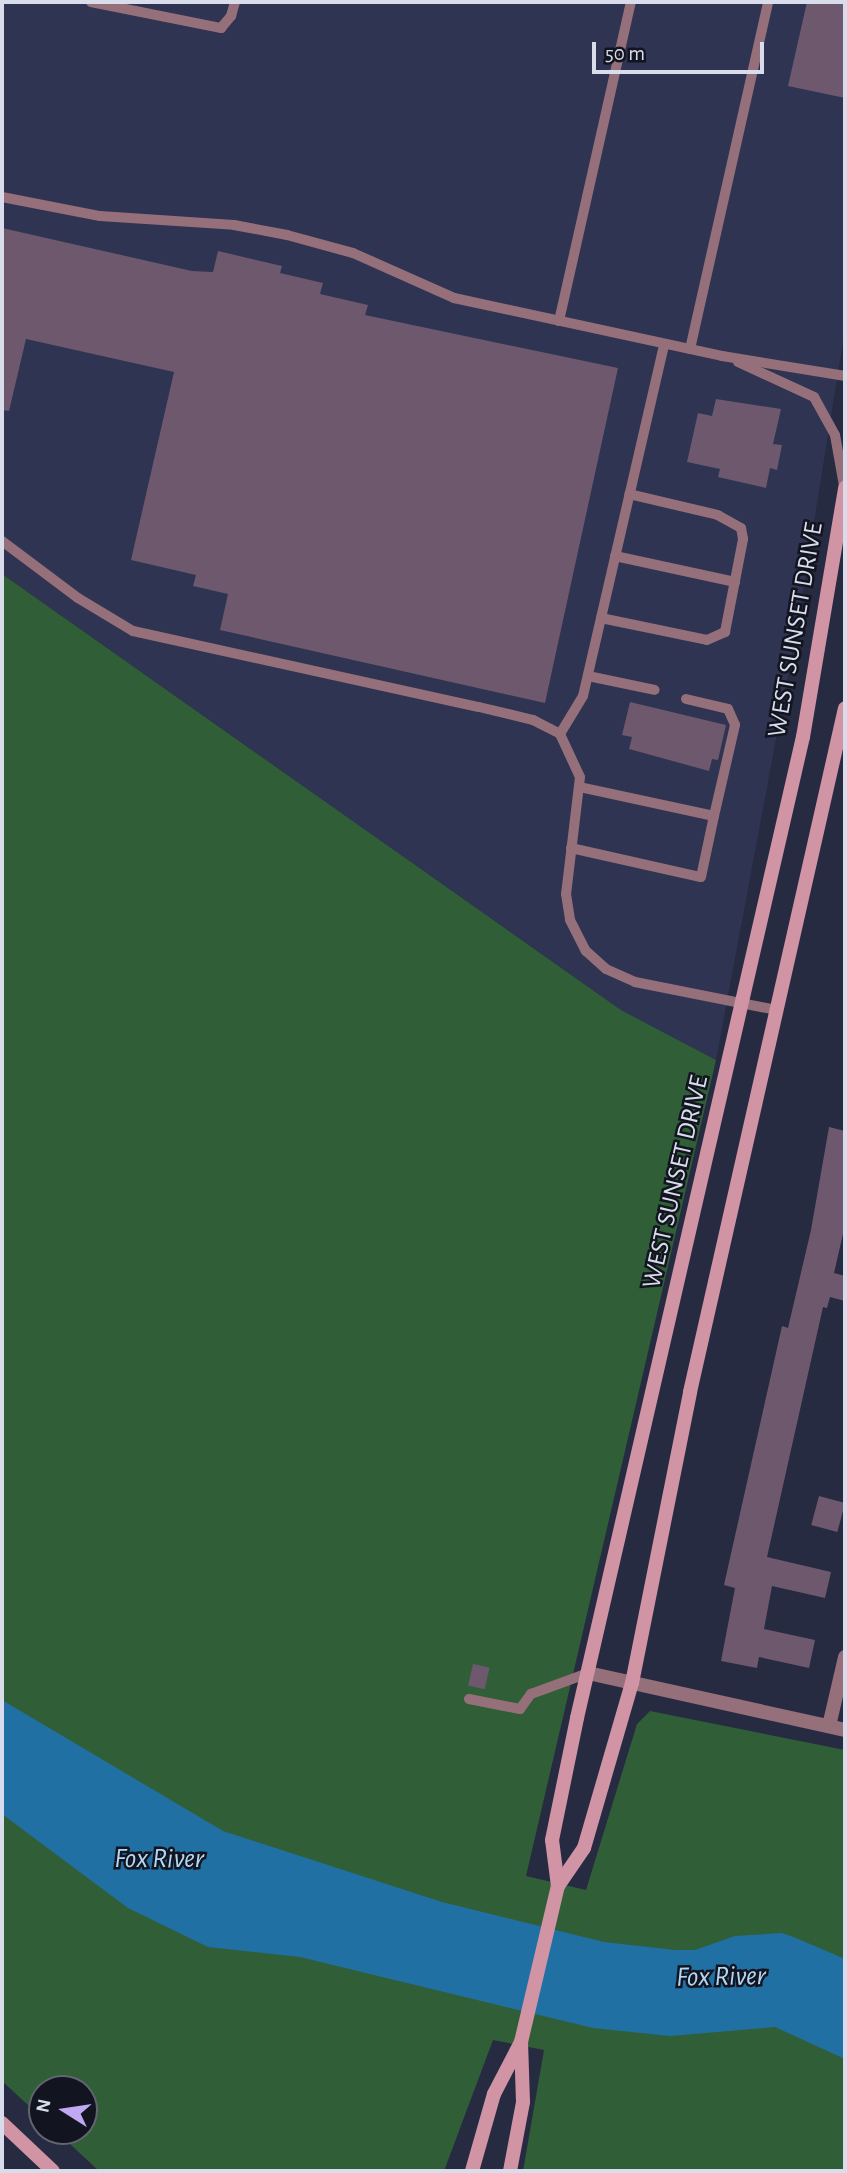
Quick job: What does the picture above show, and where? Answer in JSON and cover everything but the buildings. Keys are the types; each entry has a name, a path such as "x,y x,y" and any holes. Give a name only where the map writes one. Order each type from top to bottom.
{"main road":[{"name":"WEST SUNSET DRIVE","path":"472,2171 494,2094 521,2042 558,1886 552,1840 803,737 845,489"},
{"name":"WEST SUNSET DRIVE","path":"558,1886 584,1848 632,1683 690,1392 845,708"},
{"name":"WEST SUNSET DRIVE","path":"510,2171 523,2102 521,2042"},
{"path":"2,2123 53,2171"}],"street":[{"path":"829,1726 845,1657"},
{"path":"588,1673 845,1730"}],"lane":[{"path":"91,2 220,28 232,16 235,2"},
{"path":"559,321 631,2"},
{"path":"690,349 768,2"},
{"path":"2,197 100,216 234,225 287,235 353,253 454,298 722,356 845,376"},
{"path":"561,734 583,696 664,344"},
{"path":"722,356 814,397 835,435 845,489"},
{"path":"601,618 718,639 725,632 743,539 741,528 731,519 629,494"},
{"path":"2,541 78,598 134,631 522,718 561,734 573,755 580,787 566,894 570,920 586,951 606,969 635,982 777,1010"},
{"path":"615,556 735,582"},
{"path":"587,676 655,690"},
{"path":"571,848 701,877 735,725 728,709 686,699"},
{"path":"580,787 714,816"},
{"path":"469,1699 520,1709 531,1694 588,1673"}],"shaded area":[{"path":"2,2 845,2 845,329 799,616 716,1060 621,1010 2,574"}],"green space":[{"path":"2,574 621,1010 716,1060 526,1876 586,1890 637,1724 650,1711 845,1750 845,2171 523,2171 544,2050 493,2040 444,2171 99,2171 71,2145 98,2145 98,2075 28,2075 28,2105 2,2081"}],"water":[{"name":"Fox River","path":"2,1700 223,1831 442,1902 604,1942 675,1950 695,1950 735,1936 782,1933 796,1938 845,1959 845,2059 775,2027 670,2036 593,2028 300,1957 208,1947 128,1908 2,1814"}]}
